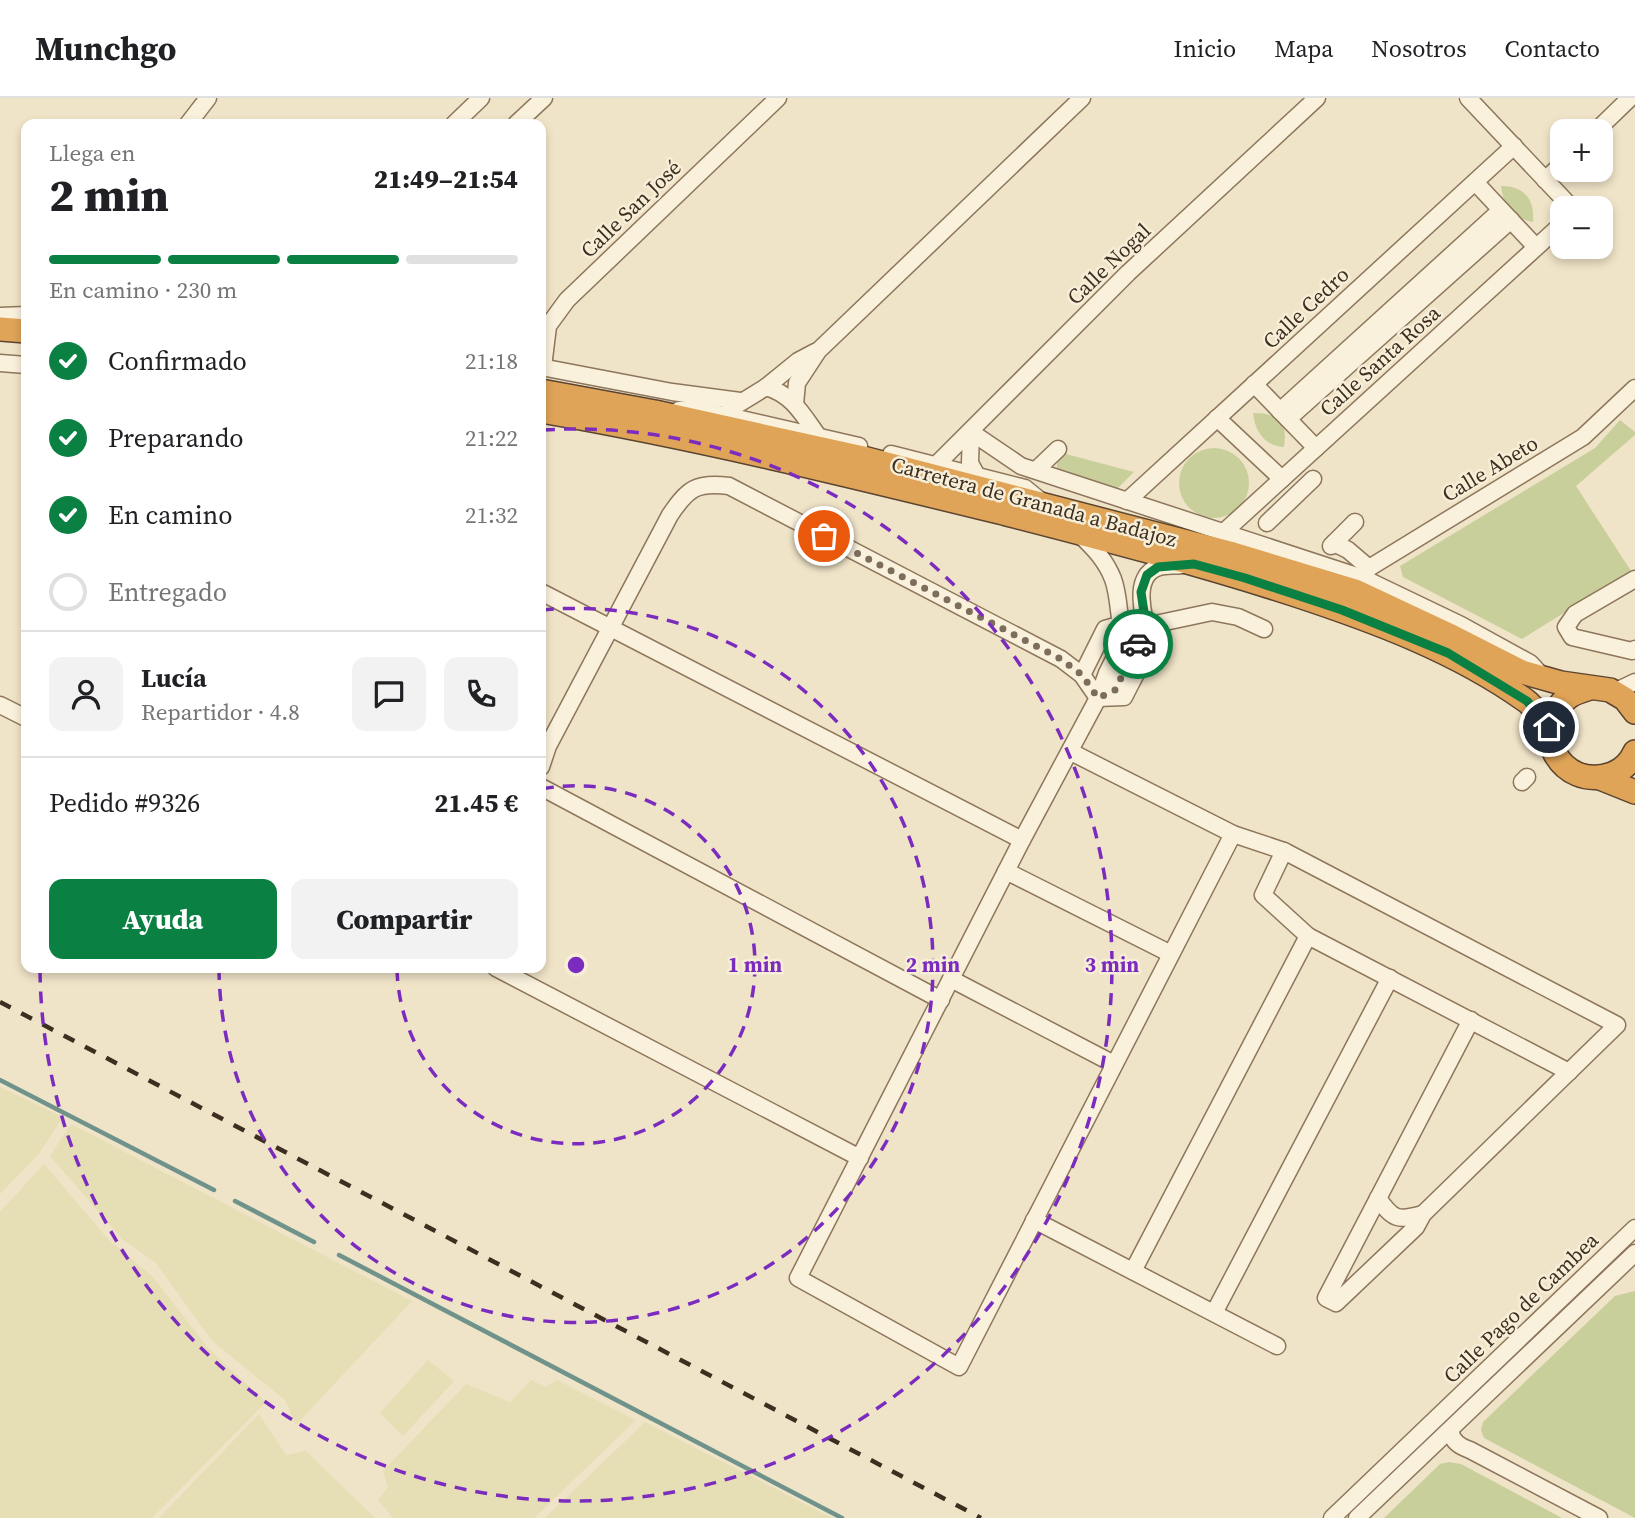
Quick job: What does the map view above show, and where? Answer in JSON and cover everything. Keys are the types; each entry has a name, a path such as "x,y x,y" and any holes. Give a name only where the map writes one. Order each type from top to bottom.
{"highway":[{"path":"0,329 21,331"},
{"path":"0,343 21,344"},
{"name":"Carretera de Granada a Badajoz","path":"546,392 655,412 863,458 1233,554 1355,591 1522,672 1561,683 1614,692"},
{"name":"Carretera de Granada a Badajoz","path":"546,412 658,431 818,467 1075,531 1245,578 1342,610 1448,653 1527,701 1549,727"},
{"path":"1590,688 1572,694 1559,705 1549,727 1552,749 1563,766 1580,776 1600,778 1635,792"},
{"path":"1614,692 1625,699 1635,712"},
{"path":"1600,778 1620,771 1631,761 1635,752"}],"street":[{"path":"192,119 208,98"},
{"path":"459,119 481,98"},
{"path":"521,119 543,98"},
{"name":"Calle San José","path":"546,340 548,326 567,300 778,98"},
{"path":"795,404 797,383 818,351 1082,98"},
{"name":"Calle Nogal","path":"936,465 956,442 971,432 1128,273 1317,98"},
{"path":"1468,98 1560,196"},
{"path":"1608,119 1630,98"},
{"name":"Calle Cedro","path":"1127,501 1514,146"},
{"path":"1545,180 1550,175"},
{"path":"1475,182 1536,247"},
{"path":"1284,415 1506,215"},
{"name":"Calle Santa Rosa","path":"1225,531 1550,235"},
{"path":"0,316 21,315"},
{"path":"724,415 740,401 766,387 798,361 818,351"},
{"path":"0,363 21,365"},
{"path":"546,368 671,392 740,401"},
{"path":"1254,384 1316,448"},
{"path":"766,387 780,391 795,404 818,436"},
{"name":"Calle Abeto","path":"1366,573 1583,437 1635,388"},
{"path":"655,412 691,408 818,436 1025,488 1047,505"},
{"path":"1217,418 1282,479"},
{"path":"971,432 1021,466 1366,573 1530,663 1542,676"},
{"path":"971,432 970,463 976,474"},
{"path":"1037,470 1058,449"},
{"path":"1266,523 1314,479"},
{"path":"546,752 681,498 693,489 709,484 729,486 1061,659 1086,679 1098,698"},
{"path":"1355,523 1332,544 1348,550 1366,573"},
{"path":"1075,531 1098,552 1114,580 1119,625 1124,639 1071,752 1022,840 798,1278 959,1367 1233,834"},
{"path":"1098,698 1115,690 1146,626 1141,592 1147,575 1158,567 1194,564"},
{"path":"1635,579 1575,614 1566,628 1572,637 1632,651 1635,649"},
{"path":"546,595 1022,840"},
{"path":"1086,679 1105,629 1119,625 1146,626 1212,612 1238,617 1264,629"},
{"path":"1086,679 1119,625"},
{"path":"1061,659 1095,650"},
{"path":"1614,692 1635,682"},
{"path":"0,705 21,716"},
{"path":"1071,752 1233,834 1284,851 1617,1025 1423,1214 1416,1227 1336,1303 1326,1298 1471,1020"},
{"path":"546,790 941,1000"},
{"path":"1284,851 1263,895 1308,936 1569,1072"},
{"path":"1006,872 1171,954"},
{"path":"1133,1272 1308,936"},
{"path":"506,973 860,1158"},
{"path":"1214,1313 1390,978"},
{"path":"951,979 1114,1064"},
{"path":"1378,1198 1393,1216 1404,1219 1423,1214"},
{"path":"1034,1220 1277,1346"},
{"name":"Calle Pago de Cambea","path":"1332,1518 1635,1228"},
{"name":"Calle Pago de Cambea","path":"1357,1518 1631,1263"},
{"path":"1437,1418 1461,1447 1599,1518"}],"shaded area":[{"path":"0,1087 63,1117 38,1155 0,1194"},
{"path":"71,1124 412,1301 296,1425 285,1400 212,1341 156,1263 122,1239 50,1156"},
{"path":"44,1164 108,1239 153,1277 208,1348 266,1402 152,1518 0,1518 0,1212"},
{"path":"428,1360 454,1381 403,1436 380,1413"},
{"path":"531,1380 546,1387 557,1380 636,1420 534,1518 393,1518 378,1500 388,1487 383,1471 466,1384 510,1402"},
{"path":"259,1414 286,1455 306,1451 375,1518 159,1518"},
{"path":"645,1422 832,1518 545,1518"}],"green space":[{"path":"1501,186 1516,188 1526,195 1532,207 1533,222 1520,218 1510,210 1504,200"},
{"path":"1253,413 1269,415 1279,420 1283,425 1284,447 1271,444 1262,437"},
{"path":"1620,420 1635,432 1635,435 1576,486 1631,571 1522,639 1403,577 1400,566 1595,448"},
{"path":"1214,448 1239,458 1249,483 1239,508 1214,518 1189,508 1179,483 1189,458"},
{"path":"1062,453 1134,472 1117,489 1057,468"},
{"path":"1635,1291 1635,1518 1484,1438 1481,1430 1483,1422 1615,1296"},
{"path":"1440,1464 1461,1464 1562,1518 1384,1518"}],"waterway":[{"path":"0,1080 214,1190"},
{"path":"235,1201 314,1242"},
{"path":"339,1255 842,1518"}],"railway":[{"path":"0,1002 981,1518"}],"way so far":[{"path":"824,536 1061,659 1082,675 1098,698 1115,690 1138,644"}],"route":[{"path":"1138,644 1146,626 1141,592 1147,575 1158,567 1194,564 1342,610 1448,653 1527,701 1549,727"}]}
